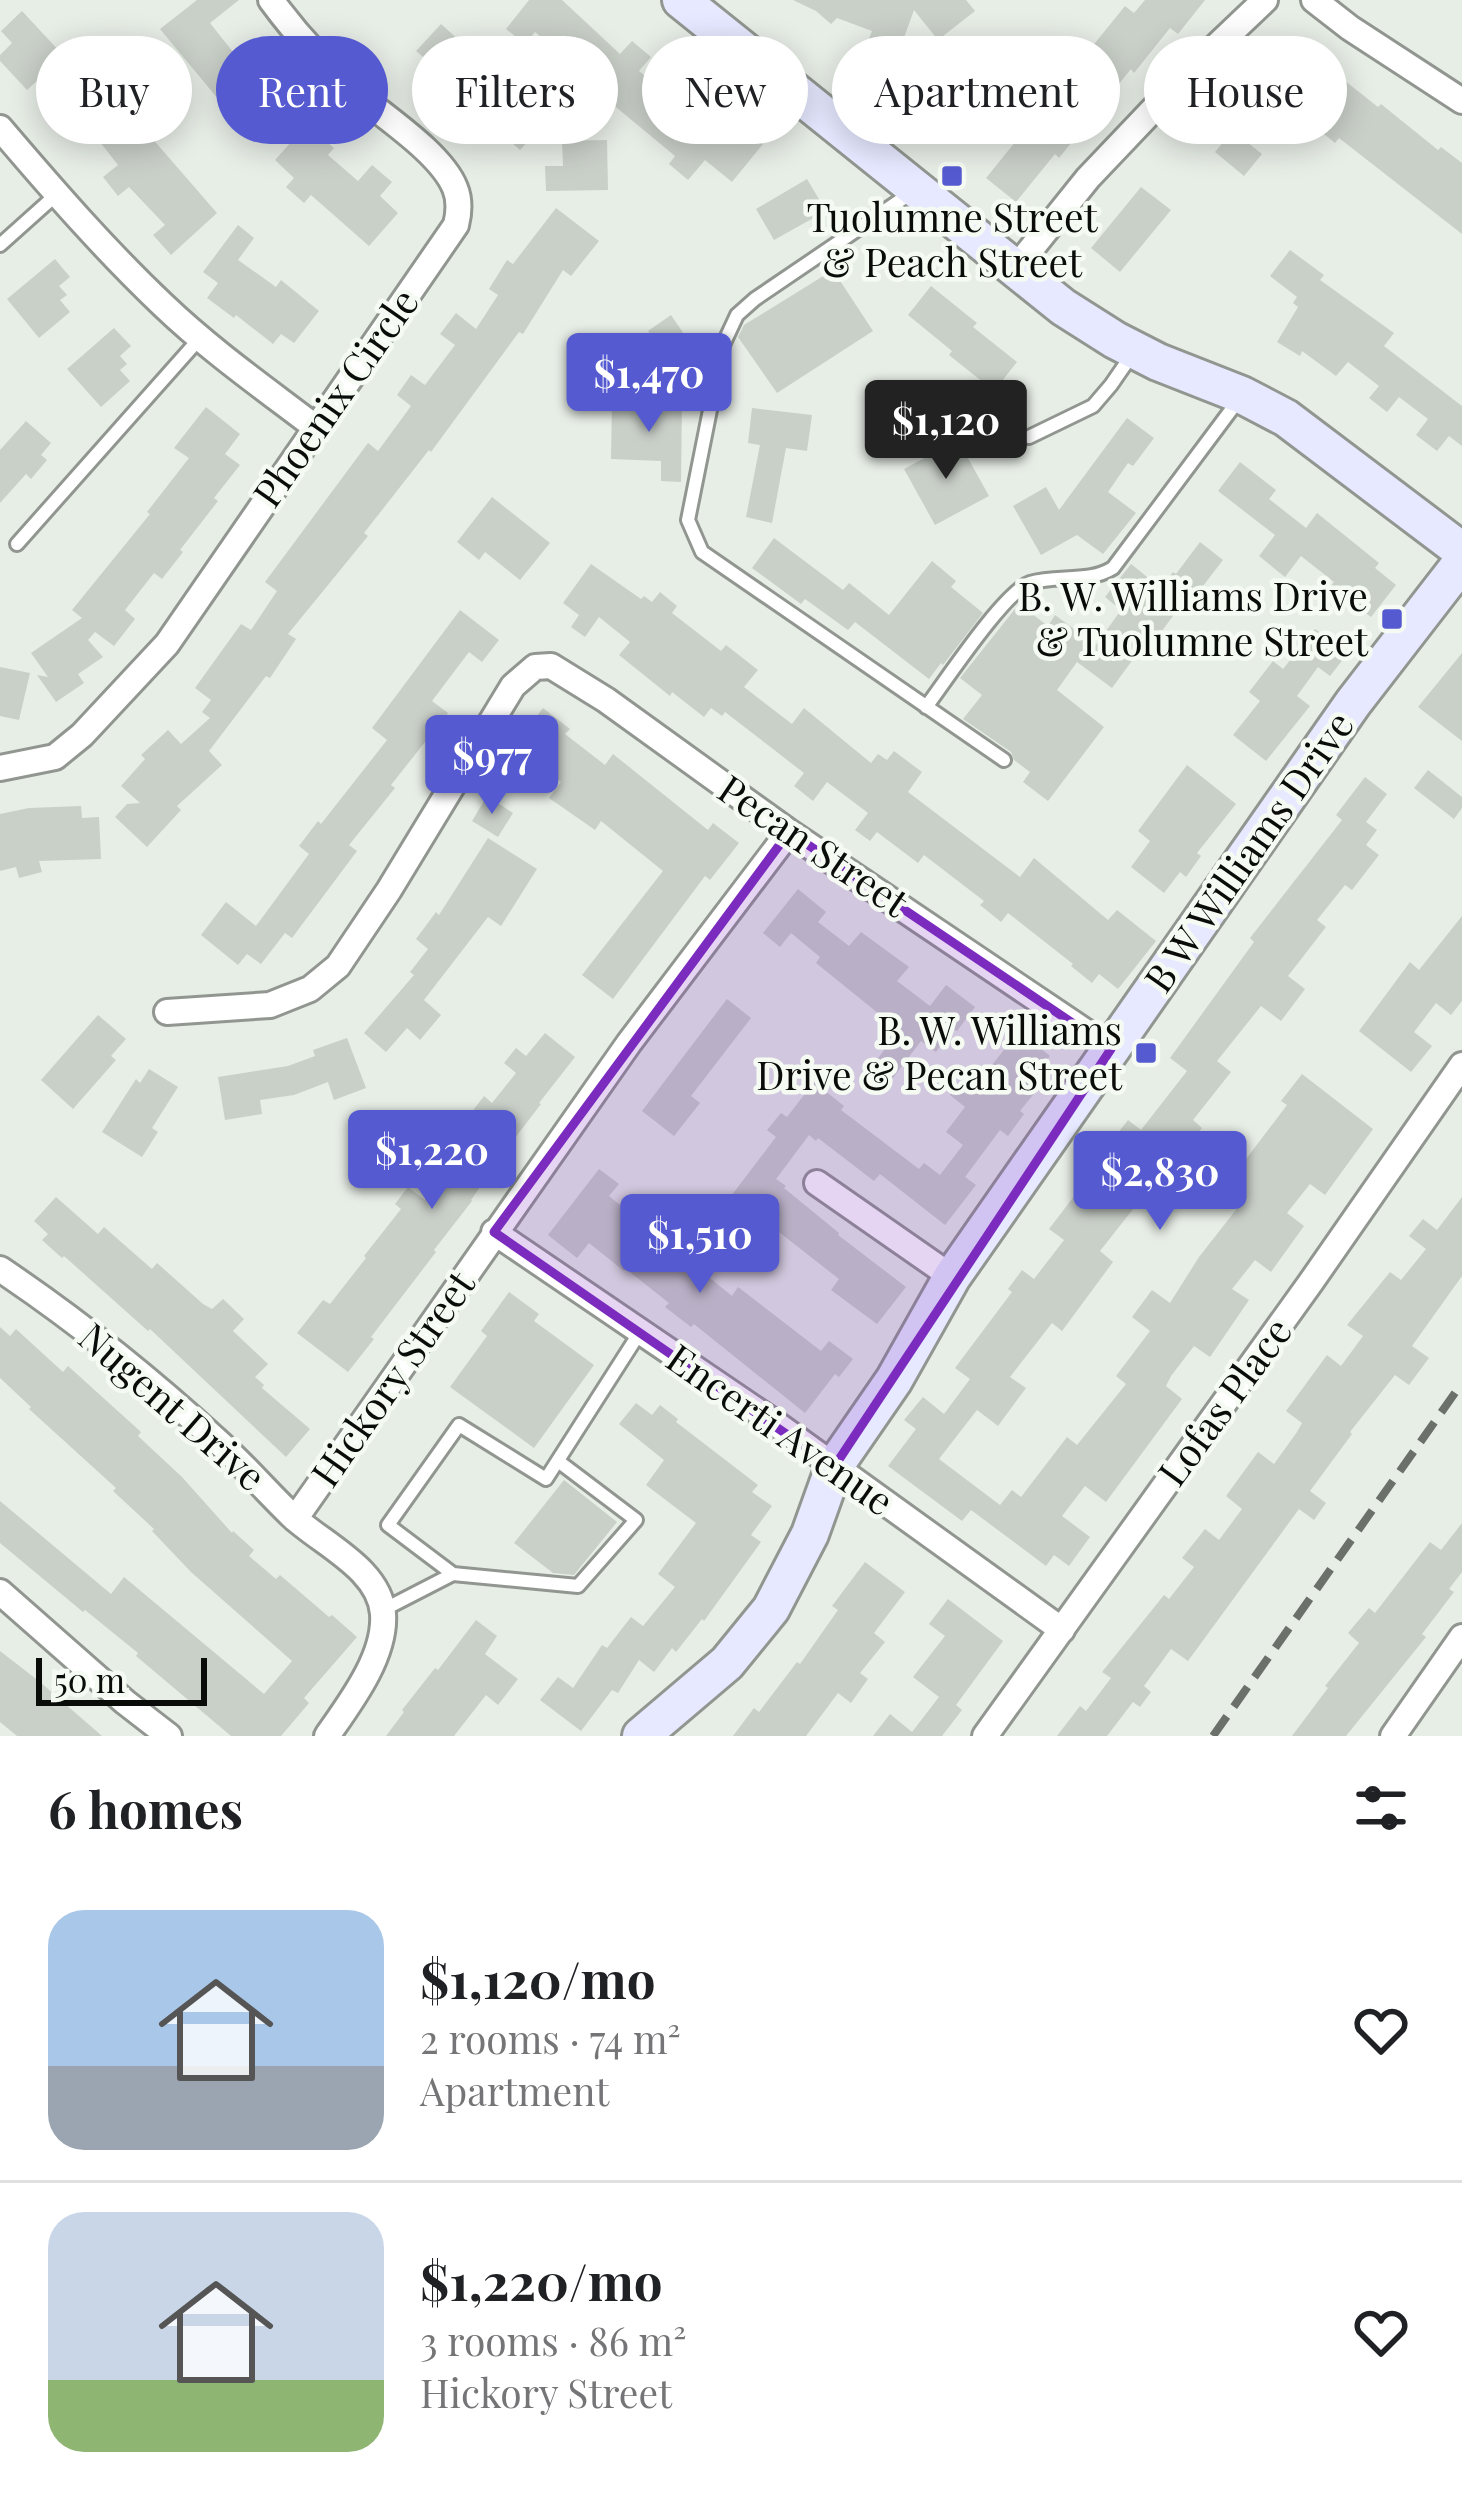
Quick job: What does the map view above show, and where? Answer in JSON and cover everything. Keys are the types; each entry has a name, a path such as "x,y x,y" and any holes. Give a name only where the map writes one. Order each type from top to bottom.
{"street":[{"name":"Phoenix Circle","path":"0,768 55,757 82,735 166,644 457,225 460,211 455,187 428,151 356,93 271,0"},
{"path":"681,0 1063,308 1135,350 1286,418 1462,551"},
{"path":"1015,269 1088,178 1265,0"},
{"path":"1314,0 1462,101"},
{"path":"0,128 164,305 315,428"},
{"name":"B W Williams Drive","path":"641,1736 727,1663 771,1609 810,1534 834,1467 895,1380 952,1277 1353,703 1462,562"},
{"name":"Pecan Street","path":"167,1012 270,1005 310,989 338,966 515,685 535,667 551,667 606,700 789,832 1112,1049"},
{"name":"Hickory Street","path":"295,1519 629,1043 789,832"},
{"name":"Lofas Place","path":"985,1736 1462,1066"},
{"path":"817,1184 952,1277"},
{"name":"Encerti Avenue","path":"494,1232 772,1421 1062,1630"},
{"name":"Nugent Drive","path":"0,1269 56,1307 219,1442 295,1519 374,1586 383,1610"},
{"path":"0,1592 169,1736"},
{"path":"327,1736 357,1693 382,1640 383,1610"},
{"path":"1393,1736 1462,1637"}],"lane":[{"path":"917,189 737,315 723,345 688,520 702,552 1004,760"},
{"path":"0,245 57,194"},
{"path":"17,544 200,338"},
{"path":"1029,437 1093,406 1135,350"},
{"path":"926,707 1009,598 1028,583 1100,576 1113,568 1243,395"},
{"path":"558,1461 636,1520 578,1586 453,1574 388,1526 459,1424 546,1479 640,1332"},
{"path":"383,1610 453,1574"}],"highlighted area":[{"path":"789,832 1111,1049 834,1467 494,1232"}],"building":[{"path":"197,0 239,0 210,23 220,36 216,36 216,96 192,68 192,36 166,36 160,29"},
{"path":"529,0 562,0 601,36 540,36 535,32 515,36 506,29"},
{"path":"793,0 966,0 975,11 943,36 935,36 914,10 905,36 870,36 872,31 837,18 831,24"},
{"path":"1145,0 1205,0 1178,34 1170,28 1164,36 1144,36 1144,60 1120,83 1120,36 1101,36 1125,6 1134,13"},
{"path":"22,11 45,36 36,36 36,82 27,90 0,61 12,43 1,31"},
{"path":"441,24 454,36 430,36"},
{"path":"632,41 642,49 642,129 618,109 618,52"},
{"path":"1347,82 1462,163 1462,234 1347,144"},
{"path":"101,144 157,144 217,213 171,255 153,235 165,225 129,187 118,196 103,177 118,165"},
{"path":"289,144 329,144 334,148 328,155 358,181 372,165 392,182 380,196 398,213 369,246 311,195 304,203 286,187 294,178 275,160"},
{"path":"562,144 607,144 608,190 546,191 545,166 563,166"},
{"path":"661,144 763,144 732,182 705,160 688,180 669,164 675,156"},
{"path":"1014,144 1070,144 1059,158 1055,154 1016,202 986,178"},
{"path":"1222,144 1250,144 1262,154 1244,176 1215,152"},
{"path":"807,179 826,211 774,240 756,209"},
{"path":"1141,187 1171,210 1120,272 1091,248"},
{"path":"556,208 599,241 571,276 563,270 523,334 519,332 364,533 368,536 288,634 296,639 270,678 266,676 209,751 222,765 177,806 181,810 147,847 115,817 127,804 140,803 121,786 145,759 141,755 168,730 181,744 210,718 202,712 211,700 195,688 241,624 251,630 277,591 265,582 368,443 378,451 411,406 397,395 411,375 425,385 455,345 440,334 456,313 476,329 498,295 489,289 507,260 513,264"},
{"path":"238,225 254,238 238,260 276,287 281,280 319,311 294,343 281,334 273,344 207,298 218,283 203,272"},
{"path":"1290,250 1324,275 1320,280 1394,333 1384,346 1462,406 1462,446 1449,436 1437,451 1416,435 1428,419 1399,397 1387,412 1369,398 1379,386 1348,362 1336,376 1302,351 1300,356 1277,342 1298,307 1293,303 1297,297 1270,276"},
{"path":"55,259 70,277 59,286 67,295 60,300 70,312 39,338 7,299"},
{"path":"833,270 873,331 777,393 738,337 744,325"},
{"path":"931,286 1017,362 994,391 908,315"},
{"path":"671,315 699,356 676,372 648,331"},
{"path":"114,328 131,346 120,356 127,364 120,370 130,381 101,407 67,369"},
{"path":"612,401 682,401 681,482 661,481 661,461 611,459"},
{"path":"206,407 240,434 225,454 240,465 162,579 154,573 125,610 135,619 114,646 95,632 88,640 103,657 78,674 84,683 56,702 37,675 48,677 31,653 82,618 72,610 189,458 174,448"},
{"path":"752,408 812,415 807,451 786,448 772,523 746,517 760,445 748,443"},
{"path":"1127,418 1154,438 1108,492 1136,513 1103,554 1077,535 1041,555 1013,506 1046,487 1059,510"},
{"path":"26,421 51,443 41,455 47,460 31,479 26,474 0,503 0,450"},
{"path":"958,440 989,496 935,525 904,469"},
{"path":"1240,462 1276,490 1269,499 1306,528 1317,513 1379,563 1375,568 1396,585 1371,617 1301,556 1285,577 1259,556 1275,535 1218,491"},
{"path":"492,497 550,543 520,580 485,552 479,560 457,542"},
{"path":"774,538 843,590 849,583 889,615 932,561 956,581 951,587 983,613 929,679 855,622 848,630 805,599 801,604 752,568"},
{"path":"1200,542 1223,560 1158,636 1153,632 1112,688 1077,662 1057,690 1104,727 1048,801 1023,782 1030,772 1011,752 963,719 982,695 960,678 1019,604 1048,626 1055,615 1096,645 1121,610 1105,597 1131,564 1161,588"},
{"path":"591,564 641,599 644,596 652,602 660,592 677,606 672,613 721,651 726,645 758,670 744,687 792,724 804,708 871,763 878,754 887,760 894,751 922,772 908,792 1020,877 1034,858 1108,920 1117,910 1156,941 1118,989 1099,974 1092,983 1008,913 1001,922 980,905 984,901 924,855 918,863 877,832 870,841 855,830 868,813 827,782 813,801 794,786 804,773 725,712 722,716 711,708 704,717 619,655 630,642 599,617 585,637 571,627 579,615 563,603"},
{"path":"460,610 499,640 482,662 469,652 432,701 448,713 349,845 357,851 292,938 285,933 261,964 247,954 238,965 201,935 226,902 256,926 309,854 299,846 387,740 372,728"},
{"path":"1315,629 1348,653 1330,676 1318,667 1297,696 1310,706 1266,761 1233,735 1260,701 1249,692 1273,661 1283,669"},
{"path":"1462,653 1462,741 1418,707"},
{"path":"0,667 30,673 19,720 0,716"},
{"path":"543,708 570,729 565,734 605,765 613,754 708,830 713,823 739,843 710,880 705,876 613,999 582,975 663,871 601,821 595,830 549,798 561,782 514,746"},
{"path":"1187,765 1236,804 1197,853 1201,856 1186,877 1180,872 1164,893 1131,867 1150,841 1138,831"},
{"path":"1428,770 1462,797 1462,808 1454,819 1414,788"},
{"path":"1365,777 1387,794 1366,822 1377,830 1366,845 1379,855 1352,890 1345,885 1317,920 1326,927 1288,976 1305,989 1281,1021 1261,1006 1217,1061 1231,1072 1193,1120 1202,1128 1178,1159 1188,1167 1177,1182 1163,1171 1100,1251 1113,1262 1062,1331 1052,1323 1010,1377 1026,1388 998,1426 977,1410 939,1459 1000,1505 1012,1490 1021,1497 1067,1437 1077,1445 1126,1384 1116,1376 1150,1331 1132,1317 1152,1290 1170,1303 1239,1206 1221,1192 1287,1105 1281,1101 1302,1074 1373,1129 1325,1195 1310,1184 1287,1213 1304,1226 1271,1272 1255,1260 1232,1289 1249,1300 1210,1357 1194,1346 1171,1376 1166,1386 1182,1399 1106,1502 1085,1486 1062,1516 1090,1537 1069,1566 1054,1555 1046,1566 971,1510 962,1521 888,1466 916,1429 904,1420 923,1397 944,1414 970,1379 955,1368 1012,1292 1008,1289 1022,1270 1034,1279 1064,1240 1049,1229 1128,1120 1141,1130 1187,1071 1170,1058 1254,942 1250,938 1342,820 1336,815"},
{"path":"487,796 513,813 498,837 472,821"},
{"path":"81,806 82,818 99,817 101,859 39,861 42,872 19,878 16,867 0,871 0,814"},
{"path":"488,838 537,869 501,926 488,917 424,1000 441,1015 420,1040 407,1028 386,1052 364,1033 414,975 410,972 428,949 416,939 436,912 439,915"},
{"path":"798,889 826,912 818,922 849,946 861,932 909,967 897,981 930,1006 946,985 975,1007 936,1052 921,1041 889,1083 870,1069 899,1030 816,963 820,957 791,933 780,947 763,933"},
{"path":"1462,916 1462,1001 1451,1015 1436,1003 1414,1032 1432,1046 1411,1072 1359,1031 1410,962 1419,970"},
{"path":"727,999 751,1018 691,1096 700,1103 674,1136 642,1111"},
{"path":"98,1015 126,1039 111,1056 116,1060 73,1109 41,1080"},
{"path":"1019,1031 1050,1056 1035,1074 1044,1081 1020,1111 1024,1114 1008,1136 1000,1130 965,1177 976,1185 945,1225 880,1174 874,1181 809,1135 776,1179 906,1287 877,1324 831,1290 839,1279 761,1218 758,1222 728,1200 776,1137 767,1130 781,1113 787,1117 814,1082 844,1106 841,1110 919,1169 924,1163 940,1175 963,1145 946,1132 965,1107 950,1095 968,1071 980,1080"},
{"path":"545,1033 575,1057 348,1372 297,1333 323,1300 330,1304 366,1258 401,1209 395,1204 408,1187 425,1200 482,1121 471,1113 484,1096 492,1103 516,1073 504,1063 516,1048 526,1056"},
{"path":"347,1038 366,1088 334,1100 328,1082 294,1095 260,1100 262,1114 225,1120 218,1077 288,1066 315,1056 313,1050"},
{"path":"149,1069 178,1087 152,1128 158,1132 142,1157 102,1132 136,1079 140,1083"},
{"path":"599,1169 619,1184 609,1196 732,1296 738,1287 821,1351 829,1341 853,1359 805,1413 589,1243 577,1258 548,1235"},
{"path":"56,1197 98,1234 104,1227 152,1269 157,1263 203,1304 212,1309 223,1299 244,1319 233,1331 268,1364 255,1377 310,1429 286,1457 150,1329 42,1240 48,1234 34,1221"},
{"path":"1462,1197 1462,1276 1412,1346 1429,1358 1409,1385 1395,1375 1350,1432 1310,1491 1326,1503 1314,1520 1299,1509 1188,1661 1171,1649 1144,1686 1151,1692 1140,1707 1133,1702 1107,1736 1057,1736 1080,1706 1086,1711 1111,1678 1102,1672 1164,1595 1169,1599 1194,1567 1182,1558 1205,1529 1219,1540 1242,1509 1226,1496 1258,1452 1274,1464 1297,1432 1302,1423 1286,1411 1327,1355 1341,1366 1363,1336 1347,1325 1390,1272 1401,1280 1426,1249 1409,1236 1423,1219 1437,1230"},
{"path":"509,1292 539,1314 534,1321 594,1365 534,1448 450,1387 487,1336 481,1331"},
{"path":"0,1327 10,1336 16,1329 63,1372 68,1366 141,1432 138,1436 254,1550 249,1556 357,1637 304,1698 309,1703 281,1736 231,1736 138,1653 0,1543 0,1501 111,1594 124,1577 264,1694 292,1661 191,1572 113,1491 116,1488 0,1378"},
{"path":"636,1403 652,1415 660,1405 758,1485 752,1492 772,1506 751,1535 761,1542 704,1621 676,1652 672,1648 654,1672 639,1660 618,1693 612,1690 581,1731 540,1700 558,1677 573,1688 602,1645 607,1648 631,1617 643,1626 675,1587 658,1574 696,1523 646,1485 664,1460 619,1424"},
{"path":"564,1480 617,1522 574,1575 553,1573 514,1543"},
{"path":"1462,1523 1462,1572 1449,1589 1454,1592 1422,1634 1426,1637 1346,1736 1292,1736 1359,1643 1348,1633 1369,1608 1375,1613 1430,1542 1441,1550"},
{"path":"865,1562 905,1592 874,1633 885,1642 860,1673 868,1679 851,1703 838,1693 806,1736 733,1736 754,1708 759,1712 800,1664 838,1610 832,1606"},
{"path":"948,1599 1003,1641 956,1705 962,1710 942,1736 873,1736 890,1714 912,1732 939,1697 913,1677 945,1636 929,1624"},
{"path":"476,1620 497,1636 485,1654 518,1679 498,1705 486,1695 454,1736 386,1736 402,1710"},
{"path":"0,1651 102,1736 17,1736 0,1722"}],"railway":[{"path":"1213,1736 1462,1383"}],"place":[{"name":"Tuolumne Street & Peach Street","path":"952,176"},
{"name":"B. W. Williams Drive & Tuolumne Street","path":"1392,619"},
{"name":"B. W. Williams Drive & Pecan Street","path":"1146,1053"}]}
